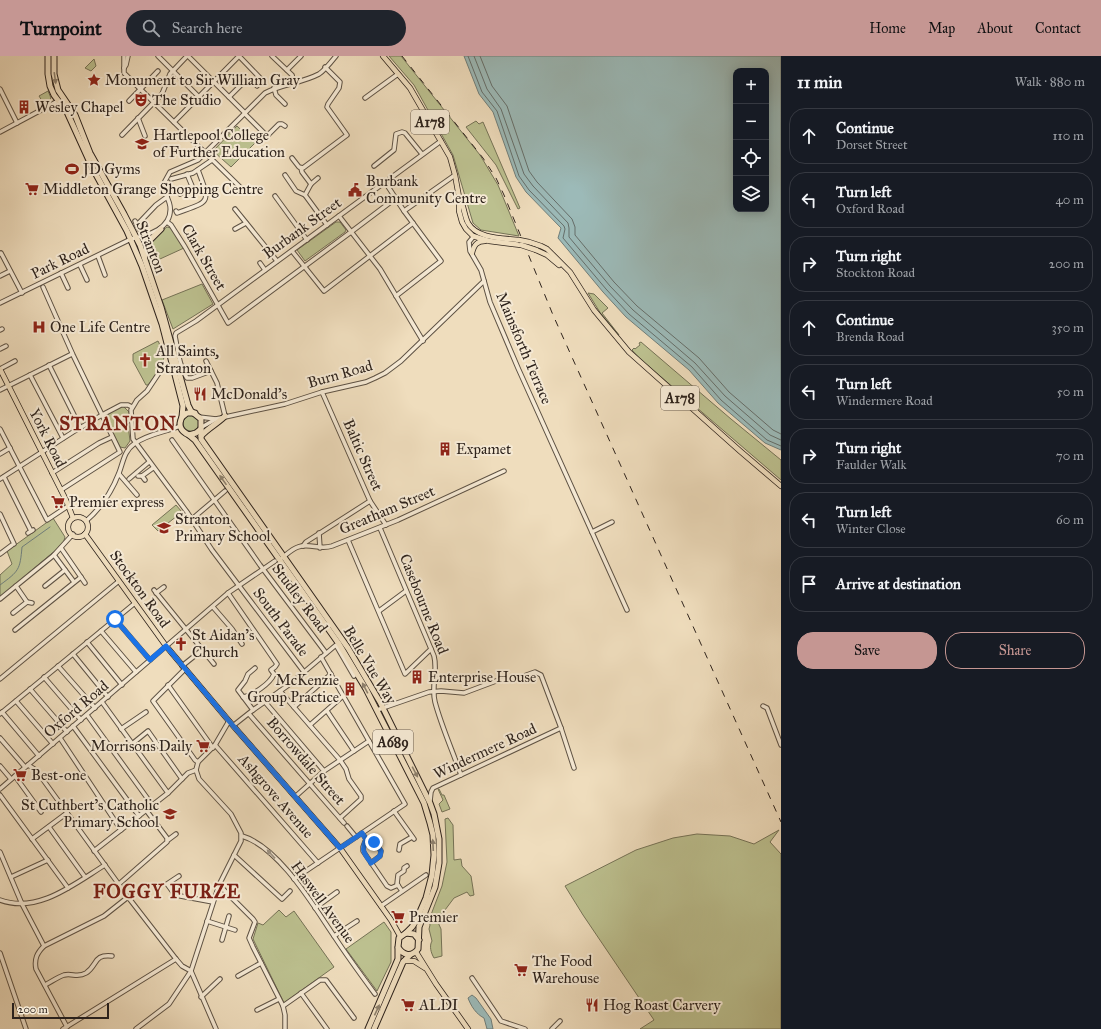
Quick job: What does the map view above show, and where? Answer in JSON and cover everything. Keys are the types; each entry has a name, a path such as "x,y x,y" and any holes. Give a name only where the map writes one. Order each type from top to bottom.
{"highway":[{"path":"48,56 50,86 54,95 60,99"},
{"path":"55,57 55,80 60,99"},
{"name":"Stranton","path":"60,99 75,115 90,153 137,238 161,307 188,405 191,411 197,415"},
{"name":"Stranton","path":"60,99 92,167 131,239 142,266 162,324 183,406 182,416"},
{"path":"144,258 148,242 161,228"},
{"path":"180,426 182,416 187,413 197,415 202,422 200,436"},
{"path":"200,436 225,416"},
{"name":"A689","path":"180,426 183,432 189,435"},
{"path":"189,435 196,433 201,428"},
{"name":"Belle Vue Way","path":"189,435 195,440 270,546 277,560 339,644 377,710 424,803 433,835 433,864 428,891 415,922 406,933"},
{"name":"Belle Vue Way","path":"200,436 348,648 383,708 430,803 434,814 439,839 439,863 434,887 419,927 419,940"},
{"path":"406,933 414,934 419,940"},
{"name":"A689","path":"400,936 406,933"},
{"path":"368,1029 398,960 398,941 400,936"},
{"name":"A689","path":"416,952 419,946 419,940"},
{"path":"398,947 403,953 410,955"},
{"path":"374,1029 404,961 416,952"}],"main road":[{"name":"A178","path":"382,56 414,94 450,157 455,175 459,198 459,211 462,222 466,229 475,234"},
{"path":"475,234 489,241"},
{"path":"475,234 520,243"},
{"path":"472,253 474,246 477,243 489,241 520,243"},
{"name":"A178","path":"520,243 529,242 547,249 569,274 605,325 629,352 781,486"},
{"name":"A178","path":"520,243 553,259 569,274"},
{"name":"York Road","path":"0,369 61,490 73,518"},
{"path":"73,518 82,518 86,521 88,526 85,534 80,536 73,534 69,529 73,518"},
{"name":"Stockton Road","path":"85,534 166,646 229,721 340,848 395,925 400,936"},
{"path":"416,952 468,1029"},
{"path":"404,961 412,961 426,968"}],"street":[{"path":"124,56 124,73 243,190"},
{"path":"124,68 128,56"},
{"path":"158,56 199,97"},
{"path":"122,135 162,94 167,80 187,56 267,136 279,124 285,126"},
{"path":"174,122 239,56 262,80 257,86"},
{"path":"272,56 292,75 294,83"},
{"path":"287,70 301,56"},
{"path":"161,228 167,222 170,212 164,188 164,181 167,176 176,169 198,160 206,154 265,93 274,88 294,83 320,73 336,56"},
{"path":"301,168 347,135 327,107 339,88 340,82 325,67"},
{"path":"129,101 158,71"},
{"path":"365,98 398,74"},
{"path":"229,97 245,81"},
{"path":"274,88 276,95 285,104"},
{"path":"0,89 17,124"},
{"path":"0,132 60,99"},
{"path":"138,118 145,136"},
{"path":"374,166 394,150 396,134 399,132 405,133 422,154"},
{"name":"Burbank Street","path":"211,371 192,378 187,378 178,355 175,336 176,333 196,321 441,141"},
{"path":"292,158 301,168 302,172 311,184"},
{"path":"171,179 175,176 193,173 212,160"},
{"path":"176,211 177,213 202,204 206,199 207,193 198,170"},
{"path":"180,194 192,186 187,174"},
{"path":"285,175 296,191 305,195 327,225"},
{"path":"404,211 455,175"},
{"path":"305,195 311,184 318,178"},
{"path":"385,182 404,211 441,261 396,296"},
{"path":"235,189 238,185"},
{"path":"275,196 307,240"},
{"path":"135,221 138,227 156,205 167,198"},
{"path":"305,266 396,198"},
{"path":"235,209 277,261"},
{"path":"339,216 380,269 422,341"},
{"name":"Clark Street","path":"167,222 171,225 196,265 228,323 305,266"},
{"path":"235,229 246,222"},
{"path":"292,251 324,291 413,223"},
{"name":"Park Road","path":"0,303 131,239 156,232 161,228"},
{"path":"472,253 470,242 475,234"},
{"name":"Mainsforth Terrace","path":"472,253 481,270 490,302 518,368 627,610"},
{"path":"1,254 22,293"},
{"path":"98,256 105,275"},
{"path":"260,263 265,270"},
{"path":"80,265 87,280"},
{"path":"0,276 10,271"},
{"path":"61,273 68,288"},
{"name":"Burn Road","path":"201,428 216,418 285,404 322,392 375,378 392,368 484,281"},
{"path":"43,287 72,354 120,452 61,490"},
{"path":"0,349 6,346"},
{"path":"0,390 72,354"},
{"path":"0,369 15,361"},
{"path":"206,361 217,383 225,416"},
{"path":"49,365 80,427"},
{"path":"135,443 133,439 130,415 132,407 147,391 159,374"},
{"path":"30,375 63,438"},
{"name":"Baltic Street","path":"322,392 370,501 386,525"},
{"path":"31,532 2,478 80,427 121,405 128,405 132,407"},
{"name":"Burn Road","path":"197,415 216,418"},
{"path":"86,521 94,514 111,490 128,450 135,443 148,437 180,426"},
{"path":"0,429 47,520 68,506"},
{"path":"52,473 99,442 112,437"},
{"name":"Studley Road","path":"172,440 263,569 326,653"},
{"name":"South Parade","path":"135,443 192,519 201,534 239,586 304,672"},
{"path":"0,454 10,448"},
{"path":"129,478 149,462"},
{"path":"145,480 140,476 153,468"},
{"name":"Greatham Street","path":"303,546 328,548 380,528 504,471"},
{"path":"119,474 137,495"},
{"path":"192,519 225,491"},
{"path":"277,560 293,550 303,546 306,542 319,533 370,501"},
{"path":"0,514 13,544 0,554"},
{"path":"592,532 612,522"},
{"name":"Casebourne Road","path":"380,528 436,662 434,691 435,702 461,775"},
{"path":"319,533 320,548"},
{"path":"0,599 54,555 73,534"},
{"path":"348,540 405,674 431,649"},
{"path":"61,548 85,583"},
{"path":"54,555 74,582"},
{"name":"Oxford Road","path":"0,789 228,593 277,560"},
{"path":"45,586 65,570"},
{"path":"15,630 81,577"},
{"path":"0,679 119,581"},
{"path":"13,614 29,602 16,586"},
{"path":"164,587 155,592 214,664"},
{"path":"379,611 406,591"},
{"path":"228,593 277,664 271,671 274,676 256,693 243,697"},
{"path":"39,756 1,713 135,603"},
{"path":"212,607 232,629 242,644"},
{"path":"115,619 150,660"},
{"path":"101,631 136,672"},
{"path":"87,642 122,685"},
{"path":"234,725 280,691 336,646 354,676"},
{"path":"198,762 195,760 153,701 184,667 202,650"},
{"path":"73,654 108,697"},
{"path":"294,879 405,804 322,657"},
{"path":"58,666 94,708"},
{"path":"253,710 238,690 248,674 255,668"},
{"path":"377,710 434,691 464,693 496,681 521,677 535,672 541,675 574,768"},
{"path":"294,708 331,674"},
{"path":"44,677 80,720"},
{"name":"Ashgrove Avenue","path":"168,685 214,746 318,863"},
{"path":"30,689 67,732"},
{"path":"280,691 340,760 346,769 348,779 361,799 340,818"},
{"path":"310,725 343,696"},
{"path":"16,701 53,744"},
{"path":"102,702 168,793"},
{"path":"265,702 324,771"},
{"path":"763,706 766,708 781,745"},
{"path":"327,711 354,750"},
{"path":"121,729 146,712"},
{"path":"87,714 153,806"},
{"name":"Borrowdale Street","path":"249,714 356,837"},
{"path":"136,1029 169,1004 190,971 219,885 225,870 240,845 242,836 231,814 199,779 196,770 198,762 214,746 229,721"},
{"path":"73,726 139,816"},
{"name":"Windermere Road","path":"430,803 433,788 561,728"},
{"path":"132,744 148,731 182,779"},
{"path":"0,738 27,766 36,770 128,897 176,959 182,966 190,971 216,1029"},
{"path":"60,738 121,830"},
{"path":"296,796 324,771 369,740"},
{"path":"0,766 11,779"},
{"path":"94,851 153,806 188,773 196,770"},
{"path":"15,776 41,812"},
{"path":"0,795 68,888"},
{"path":"146,810 168,840"},
{"path":"394,811 413,838 400,844 399,850"},
{"path":"32,839 67,813"},
{"path":"49,827 85,877"},
{"path":"362,833 366,839 363,851 388,888 392,888 398,884"},
{"path":"119,884 176,834"},
{"name":"Haswell Avenue","path":"242,836 253,840 266,849 294,879 375,994"},
{"path":"371,863 380,856 381,851 374,842"},
{"path":"0,852 22,904 44,946"},
{"path":"234,855 282,899 290,891"},
{"path":"11,877 48,860"},
{"path":"0,900 13,904 22,904 52,897 105,865"},
{"path":"402,891 398,884 398,876 407,866"},
{"path":"381,906 426,874"},
{"path":"179,876 167,884 175,895 213,902"},
{"path":"219,885 255,922 250,938 261,964 283,1006 285,1015 285,1029"},
{"path":"315,908 337,892"},
{"path":"128,897 104,916 44,946 34,961 36,970 45,985 65,1028 176,959"},
{"path":"222,940 229,916"},
{"path":"334,936 357,921"},
{"path":"206,922 234,930"},
{"path":"0,953 26,1029"},
{"path":"45,985 63,976 78,976 84,974 88,972 97,959 105,956 112,956"},
{"path":"105,956 105,961"},
{"path":"238,976 261,964"},
{"path":"472,978 501,1021 525,1029"},
{"path":"201,997 220,979"},
{"path":"283,1006 320,980 326,980 354,1018"},
{"path":"301,993 325,1028"},
{"path":"257,1010 279,999"},
{"path":"552,1029 560,1021"}],"green space":[{"path":"389,56 401,56 480,155 498,185 519,236 481,230 473,223 453,155 414,85"},
{"path":"94,59 96,66 91,71 85,68"},
{"path":"48,91 51,98 44,104 39,96"},
{"path":"476,121 479,124 483,122 520,208 518,209 496,165 466,127"},
{"path":"237,126 255,143 231,167 213,151"},
{"path":"336,222 340,222 346,230 345,232 305,261 297,250"},
{"path":"167,227 171,228 184,248 149,264 146,255 148,245"},
{"path":"202,284 213,304 173,329 162,300"},
{"path":"588,293 594,294 608,308 602,313 619,335 601,314"},
{"path":"158,341 164,354 164,360 148,385 146,385 133,361 133,354"},
{"path":"641,342 781,460 781,480 639,358 632,350 640,345 639,343"},
{"path":"123,406 129,412 128,424 130,441 125,448 120,447 104,416"},
{"path":"188,415 194,415 199,420 197,429 194,431 188,431 183,426 183,420"},
{"path":"176,505 182,512 158,531 152,525"},
{"path":"53,518 65,537 63,544 0,597 0,575 12,564 7,551"},
{"path":"438,789 442,795 444,795 450,809 442,812 439,804 443,800"},
{"path":"448,818 453,825 454,860 461,859 462,866 471,876 474,895 470,896 467,892 454,898 445,910 436,918 441,929 442,956 434,958 431,950 432,941 429,929 429,920 442,886 447,862 445,819"},
{"path":"779,830 770,842 781,854 781,1029 640,1029 654,1020 565,886 636,850 673,838 697,834 730,836 754,844"},
{"path":"279,910 286,917 294,911 334,967 284,1003 253,939 258,923 263,925"},
{"path":"384,922 391,932 391,962 377,991 346,949"}],"water":[{"path":"464,56 781,56 781,450 765,443 718,403 689,370 626,317 603,292 558,238 561,228 526,192 516,177 493,112 479,94"},
{"path":"472,995 476,998 491,1019 493,1029 487,1029 484,1018 472,1007 468,998"}],"waterway":[{"path":"0,585 15,573 19,565 22,547 50,527"}],"railway":[{"path":"402,56 483,158 496,178 553,315 781,822"}],"place":[{"name":"Monument to Sir William Gray","path":"94,80"},
{"name":"The Studio","path":"141,100"},
{"name":"Wesley Chapel","path":"24,107"},
{"name":"Hartlepool College of Further Education","path":"142,144"},
{"name":"JD Gyms","path":"72,169"},
{"name":"Middleton Grange Shopping Centre","path":"32,189"},
{"name":"Burbank Community Centre","path":"355,190"},
{"name":"One Life Centre","path":"39,327"},
{"name":"All Saints, Stranton","path":"145,360"},
{"name":"McDonald's","path":"200,394"},
{"name":"Expamet","path":"445,449"},
{"name":"Premier express","path":"58,502"},
{"name":"Stranton Primary School","path":"164,528"},
{"name":"St Aidan's Church","path":"181,644"},
{"name":"Enterprise House","path":"417,677"},
{"name":"McKenzie Group Practice","path":"350,689"},
{"name":"Morrisons Daily","path":"203,746"},
{"name":"Best-one","path":"20,775"},
{"name":"St Cuthbert's Catholic Primary School","path":"170,814"},
{"name":"Premier","path":"398,917"},
{"name":"The Food Warehouse","path":"521,970"},
{"name":"ALDI","path":"408,1005"},
{"name":"Hog Roast Carvery","path":"592,1005"}],"district":[{"name":"STRANTON","path":"118,423"},
{"name":"FOGGY FURZE","path":"167,891"}],"route":[{"path":"115,619 150,660 166,646 229,721 340,848 362,833 366,839 363,851 371,863 380,856 381,851 374,842"}]}
